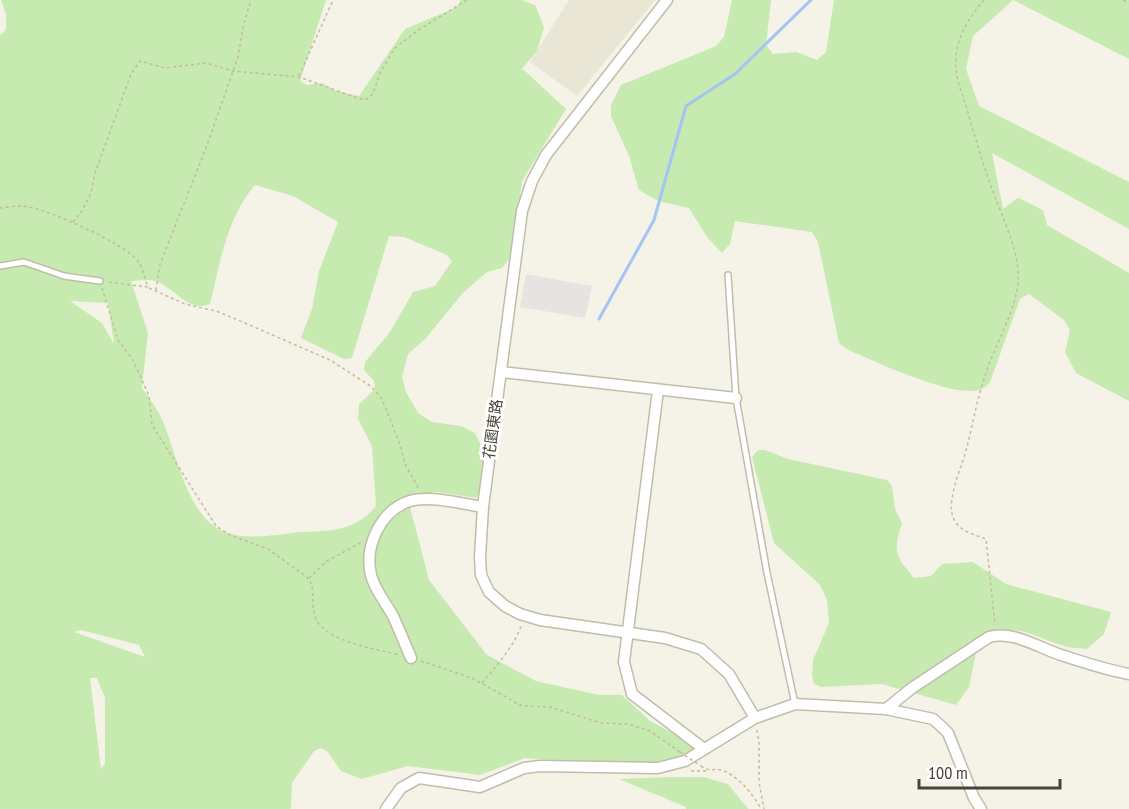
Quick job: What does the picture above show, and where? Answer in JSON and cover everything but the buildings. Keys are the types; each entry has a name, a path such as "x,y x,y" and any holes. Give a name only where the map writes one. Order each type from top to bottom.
{"street":[{"name":"花園東路","path":"667,0 546,155 532,181 522,211 483,507 481,575 489,592 504,606 525,615 540,620 665,638 701,649 729,674 754,717"},
{"path":"501,372 736,398"},
{"path":"658,390 624,662 632,694 704,749"},
{"path":"411,658 393,616 371,576 372,539 396,508 411,500 427,499 483,507"},
{"path":"886,709 912,688 990,637 997,635 1013,637 1059,655 1129,674"},
{"path":"386,809 401,788 419,778 480,787 524,768 540,766 658,768 704,749 754,717 795,704 886,709 933,719 948,734 974,798 981,809"}],"lane":[{"path":"0,266 24,262 64,276 100,281"},
{"path":"728,275 736,398 767,573 795,704"}],"path":[{"path":"156,291 160,264 172,237 183,202 207,148 233,71 252,0"},
{"path":"299,77 333,0"},
{"path":"72,222 87,201 131,74 138,63 144,61 165,68 206,63 233,71 299,77 360,99 367,99 373,94 380,73 394,49 417,31 467,0"},
{"path":"984,0 973,12 962,33 957,48 956,70 984,169 1014,248 1018,282 1008,319 985,376 967,449 955,485 951,510 959,527 986,538 992,609 997,635"},
{"path":"1124,0 1129,2"},
{"path":"0,208 29,207 55,214 72,222 120,248 138,261 148,287"},
{"path":"427,499 417,487 406,466 382,399 372,387 330,360 216,311 185,304 148,287 100,281 118,340 133,360 149,396 152,425 203,508 220,530 268,549 309,578 312,582 314,614 319,626 352,644 411,658 472,678 522,706 550,706 601,723 628,724 650,731 691,771 722,770 733,777 752,792 762,809"},
{"path":"309,578 337,555 365,540 372,539"},
{"path":"481,684 519,635 525,615"},
{"path":"754,717 759,743 762,809"},
{"path":"679,758 708,771"}],"shaded area":[{"path":"569,0 655,0 577,96 530,62"},
{"path":"526,274 592,286 585,318 520,307"}],"green space":[{"path":"1,0 326,0 300,81 307,85 322,83 336,91 359,96 405,29 457,7 461,0 521,0 535,5 544,27 537,51 521,70 524,70 566,109 522,181 512,256 502,268 487,272 462,294 426,338 408,354 402,377 406,392 418,413 432,422 461,426 475,433 489,461 477,498 437,492 414,496 409,503 429,580 487,655 536,681 599,695 622,695 650,721 684,739 695,751 692,758 636,766 525,758 480,775 408,766 362,779 341,771 328,752 321,748 314,751 292,783 291,809 0,809 0,35 6,30 6,14","holes":["255,185 293,196 338,222 319,271 312,309 301,338 344,359 352,358 389,236 404,237 447,255 452,261 435,286 413,292 390,332 365,362 364,370 374,381 375,389 359,404 358,419 372,446 376,506 360,520 342,528 243,536 225,532 212,524 192,498 160,415 142,388 148,333 131,281 155,281 195,305 210,304 226,241 245,198","70,301 108,303 114,344 102,323","81,630 139,645 145,657 74,632","90,678 97,678 105,698 105,763 101,769"]},
{"path":"732,0 771,0 766,45 773,54 796,52 817,60 826,52 834,0 1013,0 973,36 966,69 979,106 1129,182 1129,229 992,153 1003,209 1018,198 1043,210 1047,225 1129,273 1129,401 1076,373 1065,352 1070,330 1064,320 1029,294 1020,299 990,382 985,387 967,391 951,389 894,370 848,350 839,343 818,242 812,232 735,221 730,244 722,253 707,237 689,208 658,201 639,190 629,156 611,116 611,105 621,85 716,46 724,37"},
{"path":"1013,0 1129,0 1129,59"},
{"path":"758,450 765,450 788,459 887,480 892,486 895,509 902,523 897,541 899,558 914,578 931,576 942,564 973,562 1006,584 1111,612 1104,634 1087,649 1064,646 1021,631 1001,631 990,635 978,643 969,687 956,705 882,684 821,687 814,684 813,660 829,623 827,600 820,585 774,543 752,457"},
{"path":"703,777 728,784 748,809 686,809 686,807 619,779"}],"waterway":[{"path":"599,319 654,220 686,106 735,74 811,0"}]}
